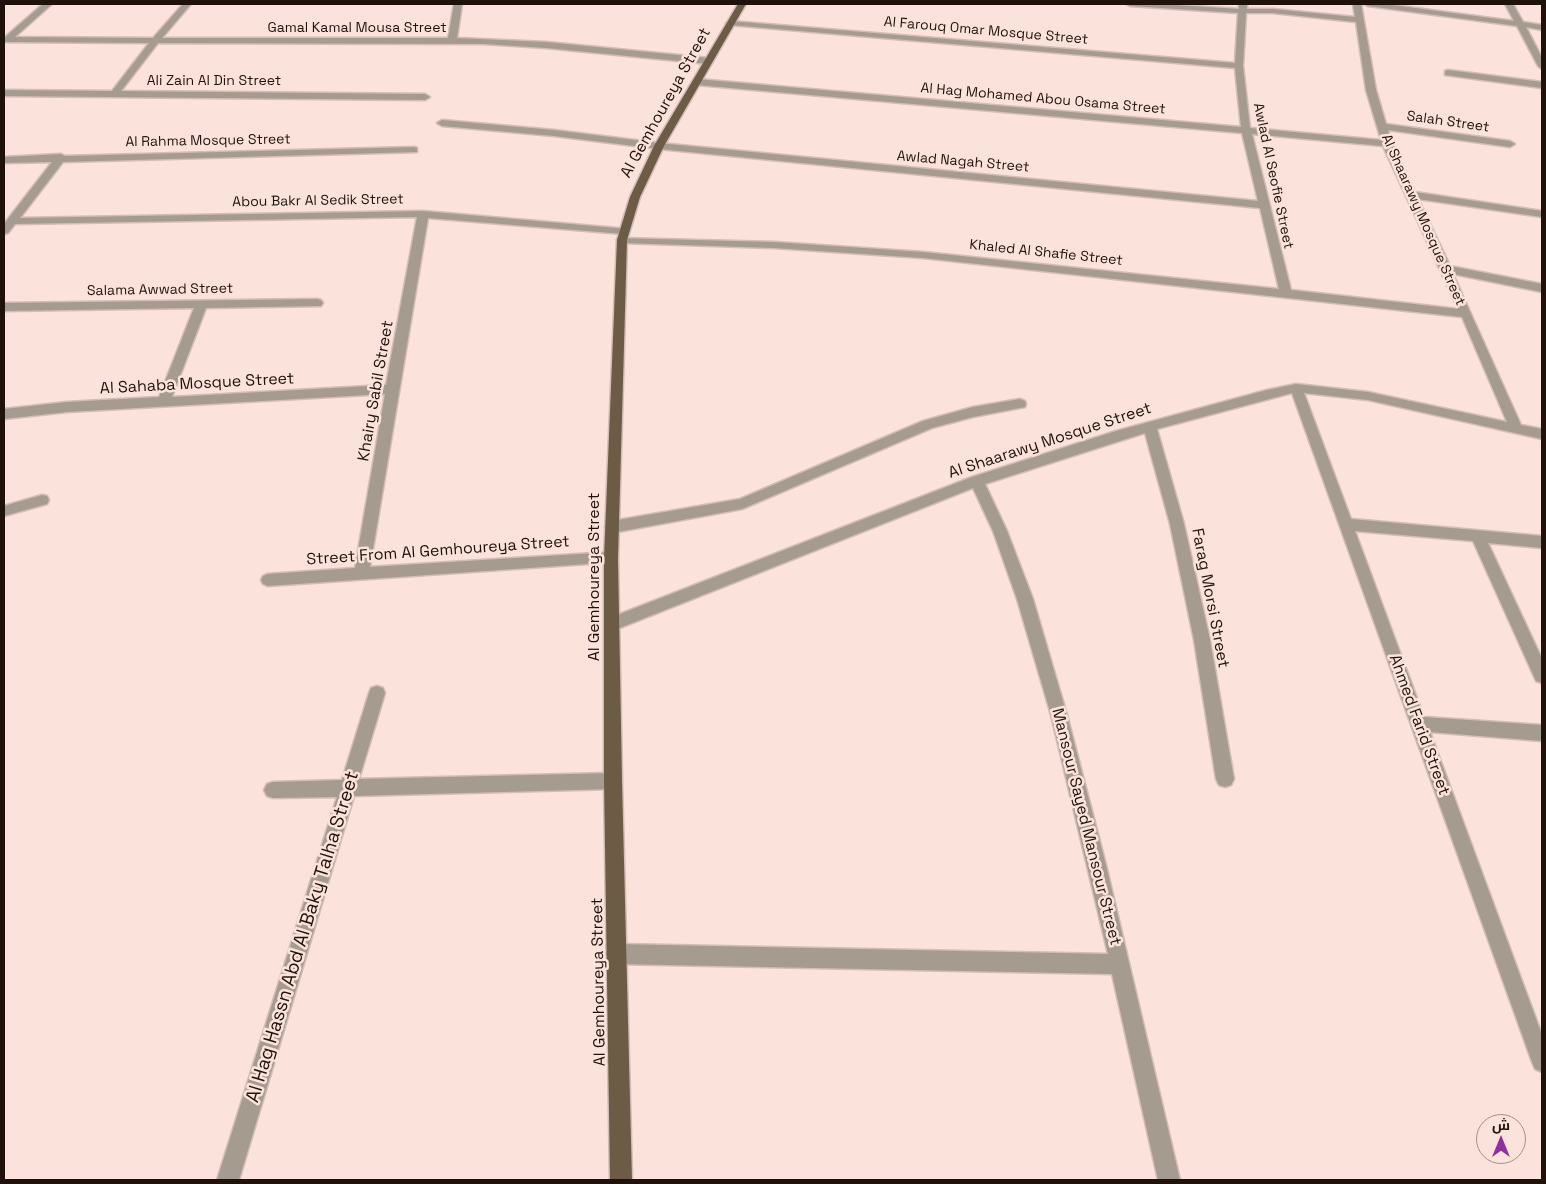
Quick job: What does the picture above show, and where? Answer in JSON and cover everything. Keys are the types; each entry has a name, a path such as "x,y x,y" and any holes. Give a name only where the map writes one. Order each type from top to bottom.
{"main road":[{"name":"Al Gemhoureya Street","path":"621,1180 613,781 611,558 623,235 635,197 659,146 742,4"}],"street":[{"path":"5,40 48,4"},
{"path":"114,95 154,42 187,4"},
{"path":"452,41 458,4"},
{"path":"1130,4 1223,11 1243,7 1360,20"},
{"name":"Al Shaarawy Mosque Street","path":"1357,4 1371,90 1386,143 1466,314 1516,428"},
{"path":"1368,4 1542,27"},
{"path":"1509,4 1542,66"},
{"name":"Awlad Al Seofie Street","path":"1243,7 1239,66 1246,131 1286,294"},
{"name":"Al Farouq Omar Mosque Street","path":"730,24 1239,66"},
{"name":"Gamal Kamal Mousa Street","path":"5,40 515,42 709,61"},
{"path":"1448,73 1542,85"},
{"name":"Al Hag Mohamed Abou Osama Street","path":"697,82 1386,143"},
{"name":"Ali Zain Al Din Street","path":"4,93 425,97"},
{"path":"442,124 554,132 659,146"},
{"name":"Salah Street","path":"1382,126 1510,144"},
{"name":"Awlad Nagah Street","path":"659,146 1264,205"},
{"name":"Al Rahma Mosque Street","path":"4,160 61,157 414,150"},
{"path":"4,231 61,157"},
{"path":"1411,195 1542,214"},
{"path":"4,212 18,211"},
{"name":"Abou Bakr Al Sedik Street","path":"12,220 423,214 623,235"},
{"name":"Khairy Sabil Street","path":"362,573 423,214"},
{"name":"Khaled Al Shafie Street","path":"623,235 923,256 1466,314"},
{"path":"1445,269 1542,288"},
{"name":"Salama Awwad Street","path":"4,307 316,303"},
{"path":"164,402 202,304"},
{"name":"Al Shaarawy Mosque Street","path":"612,624 977,481 1150,426 1296,388 1368,396 1542,434"},
{"name":"Ahmed Farid Street","path":"1296,388 1542,1062"},
{"name":"Al Sahaba Mosque Street","path":"4,414 66,407 392,389"},
{"path":"612,527 742,504 928,424 973,412 1020,404"},
{"name":"Farag Morsi Street","path":"1150,426 1177,524 1202,640 1225,779"},
{"name":"Mansour Sayed Mansour Street","path":"977,481 1000,531 1022,591 1059,715 1170,1180"},
{"path":"4,511 42,500"},
{"path":"1345,524 1542,542"},
{"path":"1478,536 1542,676"},
{"name":"Street From Al Gemhoureya Street","path":"268,580 611,558"},
{"name":"Al Hag Hassn Abd Al Baky Talha Street","path":"228,1180 377,693"},
{"path":"1419,724 1542,733"},
{"path":"273,790 613,781"},
{"path":"616,954 1119,964"}]}
